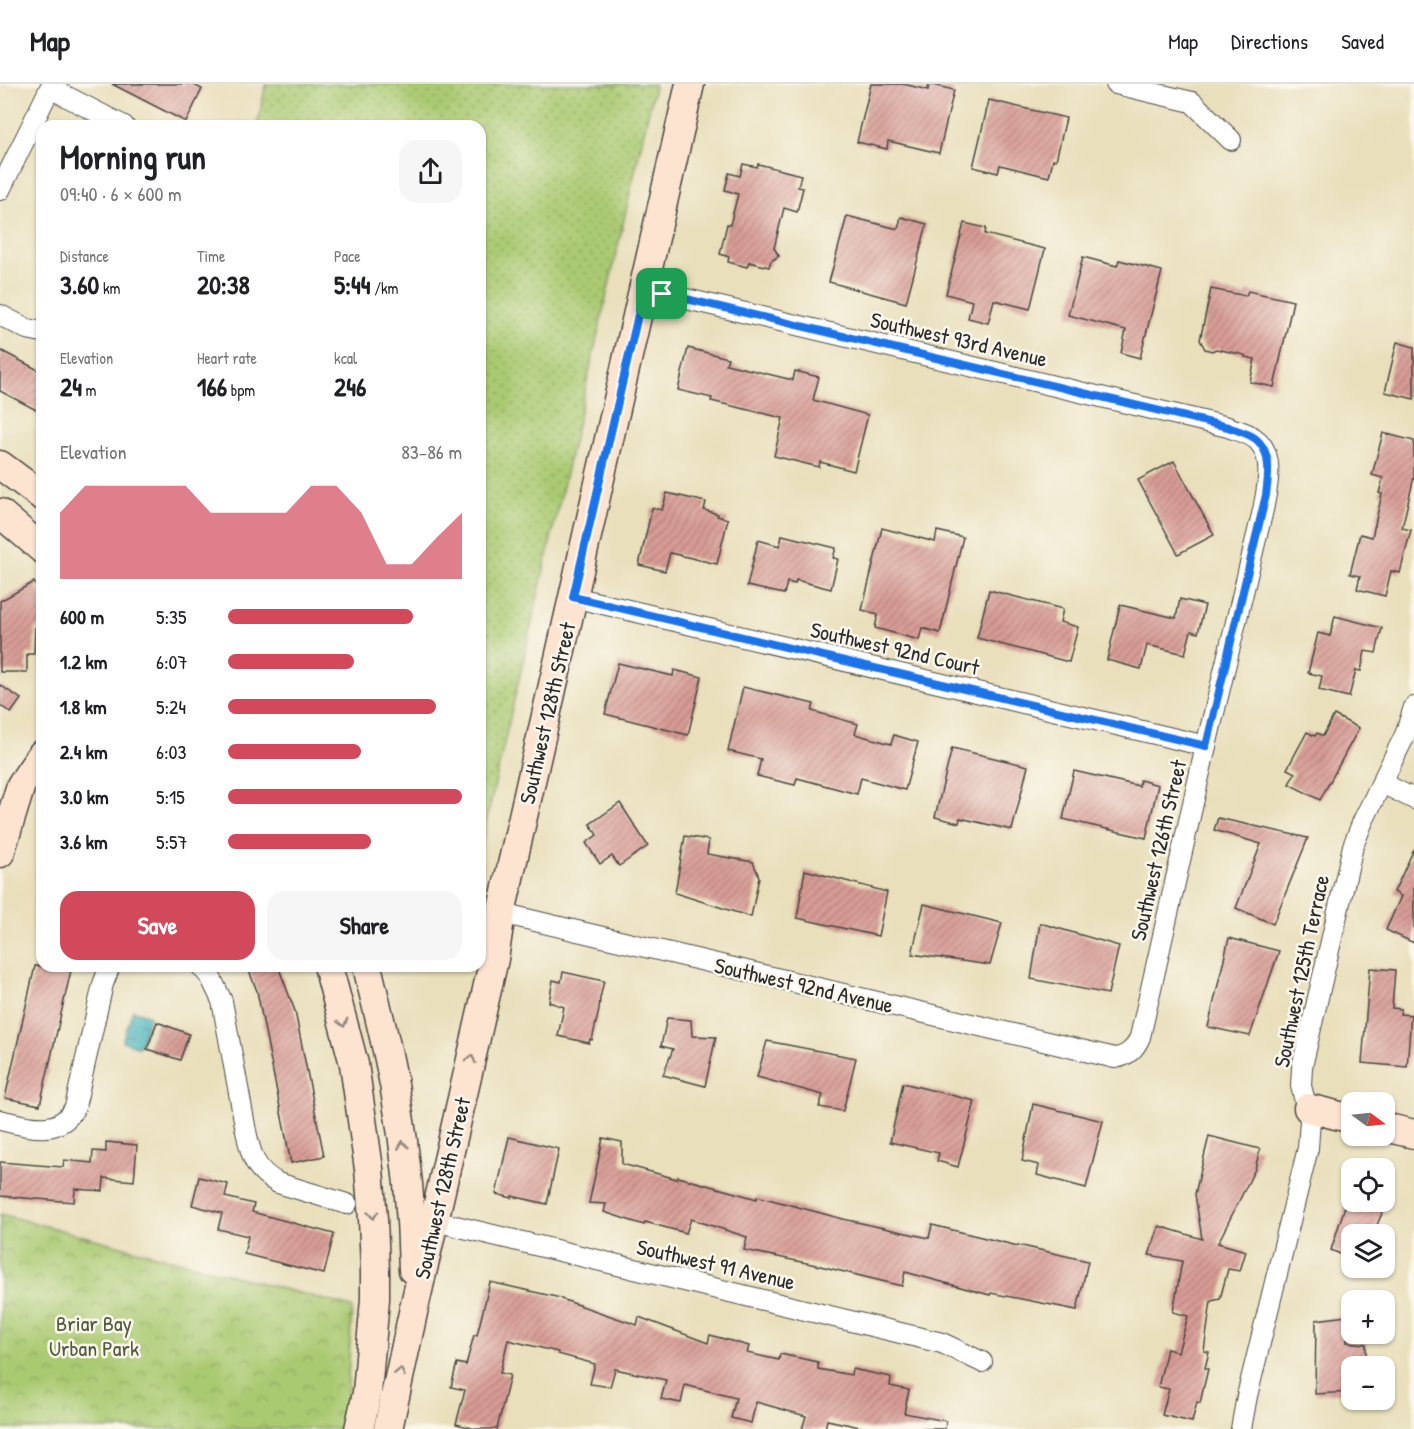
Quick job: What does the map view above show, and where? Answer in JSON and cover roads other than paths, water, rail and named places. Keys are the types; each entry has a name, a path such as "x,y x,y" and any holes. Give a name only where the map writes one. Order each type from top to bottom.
{"street":[{"name":"Southwest 128th Street","path":"388,1429 494,959 491,915 573,597 690,84"},
{"path":"1116,84 1192,102 1231,140"},
{"path":"0,190 51,86 113,120"},
{"name":"Southwest 93rd Avenue","path":"644,289 1228,427 1243,432 1260,442"},
{"path":"0,315 27,329 36,331"},
{"name":"Southwest 126th Street","path":"1127,1054 1140,1037 1266,495 1269,469 1260,442"},
{"path":"0,465 36,492"},
{"path":"0,513 36,544"},
{"name":"Southwest 92nd Court","path":"573,597 1206,746"},
{"name":"Southwest 125th Terrace","path":"1246,1428 1250,1387 1308,1148 1310,1128 1308,1108 1301,1086 1302,1067 1353,846 1405,735 1414,707"},
{"path":"0,853 21,785 36,763"},
{"path":"1383,783 1414,799"},
{"name":"Southwest 92nd Avenue","path":"491,915 1115,1058 1127,1054"},
{"path":"0,1120 44,1128 63,1122 72,1113 108,972"},
{"path":"206,972 222,1001 250,1151 258,1168 278,1183 347,1204"},
{"name":"Southwest 128th Street","path":"330,972 354,1064 369,1169 373,1219 375,1299 367,1393 359,1429"},
{"name":"Southwest 128th Street","path":"368,972 396,1096 407,1180 413,1252 414,1308"},
{"path":"1308,1108 1341,1116"},
{"path":"1395,1130 1414,1134"},
{"name":"Southwest 91 Avenue","path":"435,1221 942,1343 982,1362"}],"water":[{"path":"133,1010 150,1016 139,1047 122,1041"}],"park label":[{"name":"Briar Bay Urban Park","path":"94,1336"}]}
